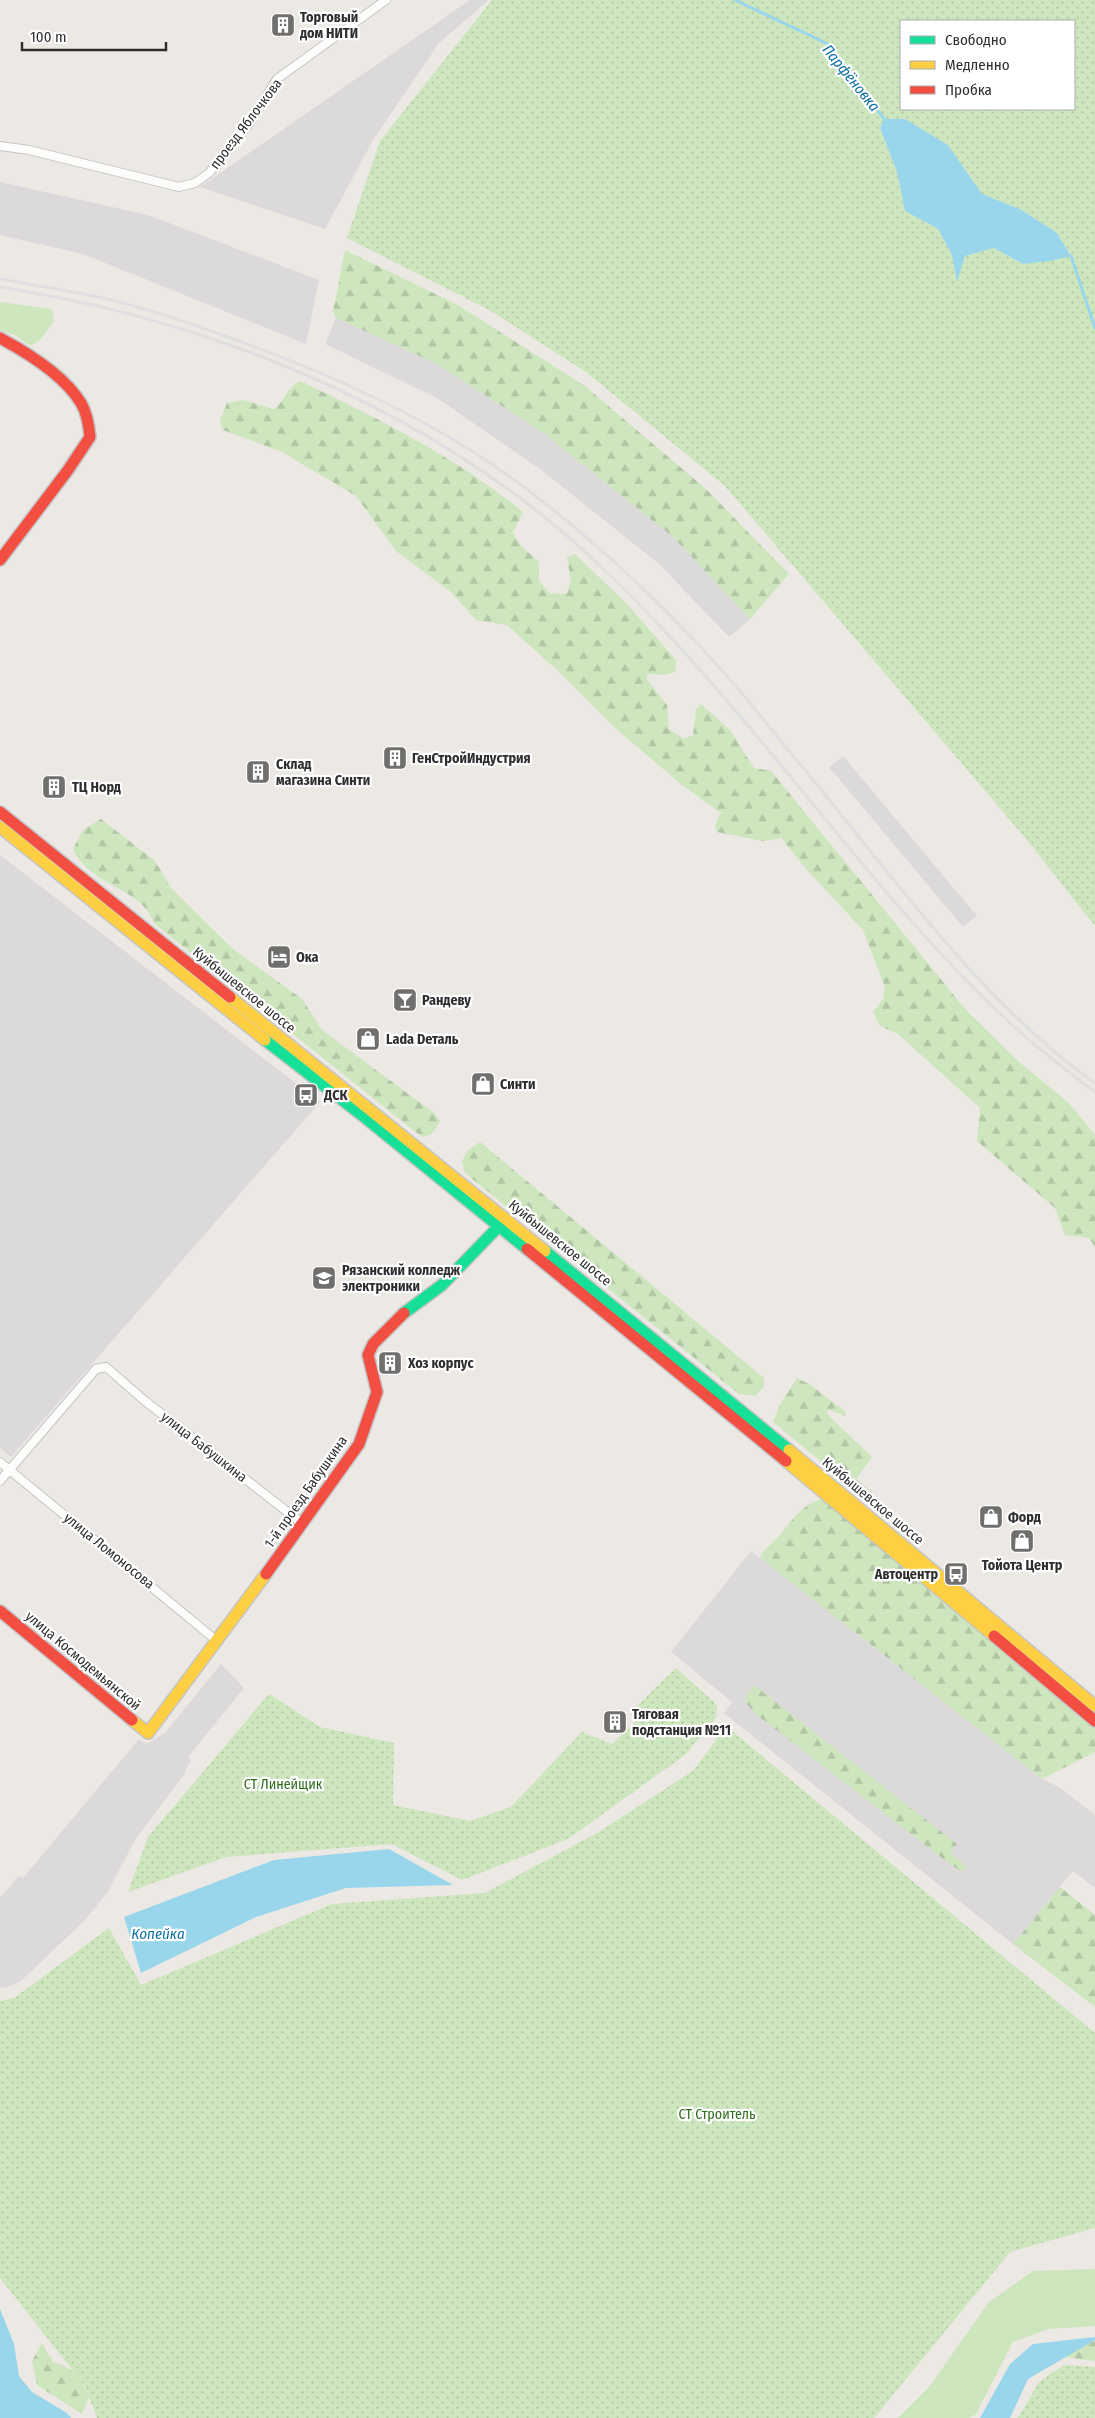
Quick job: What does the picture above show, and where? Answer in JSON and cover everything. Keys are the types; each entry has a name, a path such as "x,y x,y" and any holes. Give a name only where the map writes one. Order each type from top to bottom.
{"main road":[{"path":"0,338 16,346 32,358 81,403 88,419 90,437 68,470 0,560"},
{"name":"Куйбышевское шоссе","path":"0,812 677,1357 1095,1706"},
{"name":"Куйбышевское шоссе","path":"0,827 499,1226 746,1427 1095,1721"},
{"name":"1-й проезд Бабушкина","path":"148,1733 304,1524 359,1444 377,1392 368,1355 373,1344 404,1313 442,1285 499,1226"},
{"name":"улица Космодемьянской","path":"0,1611 148,1733"}],"street":[{"name":"проезд Яблочкова","path":"0,146 29,150 179,187 194,183 209,173 228,151 249,124 277,79 386,0"},
{"name":"улица Бабушкина","path":"10,1470 96,1369 106,1367 145,1401 304,1524"},
{"name":"улица Ломоносова","path":"0,1462 218,1641"},
{"path":"0,1481 10,1470"}],"shaded area":[{"path":"470,0 489,0 439,43 373,140 325,229 200,187"},
{"path":"0,182 148,215 319,280 306,344 83,254 0,235"},
{"path":"336,318 437,364 546,435 673,537 750,619 729,637 659,564 540,469 437,398 325,344"},
{"path":"843,756 977,916 963,927 829,767"},
{"path":"0,855 320,1102 11,1457 0,1448"},
{"path":"751,1551 1042,1779 1059,1787 1095,1815 1095,1888 1073,1871 1013,1944 724,1713 732,1702 671,1652"},
{"path":"221,1664 244,1688 188,1757 191,1761 186,1772 135,1840 107,1893 85,1920 21,1981 8,1987 0,1988 0,1898 19,1876 23,1878 139,1739 146,1744 165,1733"}],"green space":[{"path":"492,0 1095,0 1095,926 1027,840 725,486 586,372 491,311 347,238 380,141","holes":["880,128 966,172 982,194 1020,209 1057,233 1071,255 1023,264 994,248 965,256 957,280 952,255 938,229 905,211 897,172"]},
{"path":"345,250 456,304 585,386 707,490 789,574 750,619 673,537 546,435 437,364 336,318 333,312"},
{"path":"0,302 52,309 54,321 40,340 30,346 15,335 0,330"},
{"path":"300,381 387,424 443,456 523,512 513,533 521,546 539,562 539,580 549,593 566,594 571,582 567,557 575,554 627,604 676,660 675,672 665,675 649,674 646,678 667,705 669,729 684,739 693,735 696,710 701,704 730,730 754,768 771,771 966,1010 1019,1062 1069,1103 1095,1135 1095,1247 1089,1238 1065,1235 1055,1208 977,1141 980,1108 898,1034 880,1026 873,1012 883,1000 885,987 863,930 807,870 781,838 763,841 717,832 715,825 721,813 682,785 616,729 557,670 507,625 476,620 451,592 396,551 356,496 282,452 223,430 220,421 227,403 243,400 274,409 292,387"},
{"path":"101,819 155,861 171,888 233,949 302,999 322,1030 434,1113 440,1121 432,1134 422,1137 155,924 147,910 129,894 88,869 79,860 73,849 83,830"},
{"path":"480,1142 764,1378 764,1387 755,1396 739,1394 465,1173 462,1161 468,1150"},
{"path":"797,1378 809,1384 846,1412 845,1416 830,1410 827,1411 828,1415 872,1457 856,1479 872,1492 868,1498 863,1496 773,1422 781,1403"},
{"path":"822,1499 1095,1729 1095,1752 1042,1779 760,1558 801,1510 807,1505"},
{"name":"СТ Линейщик","path":"676,1668 717,1705 716,1718 685,1755 568,1839 462,1880 392,1844 226,1857 128,1892 148,1837 269,1694 320,1727 394,1743 393,1805 470,1821 511,1807 582,1732 612,1744 636,1721 633,1710"},
{"path":"754,1685 957,1844 950,1853 966,1866 965,1870 960,1871 934,1852 757,1715 745,1702 746,1696"},
{"name":"СТ Строитель","path":"726,1726 1095,2033 1095,2228 1010,2252 874,2418 97,2418 85,2386 0,2278 0,2001 14,1998 109,1928 141,1985 332,1904 485,1893 599,1832 694,1770"},
{"path":"1060,1887 1095,1915 1095,2007 1013,1944"},
{"path":"1095,2269 1095,2326 1048,2329 1013,2342 976,2414 970,2418 898,2418 929,2387 989,2302 1033,2271"},
{"path":"1095,2340 1095,2361 1064,2357"},
{"path":"42,2343 53,2362 72,2370 80,2378 89,2397 82,2414 37,2385 32,2361"},
{"path":"1064,2365 1095,2367 1095,2418 1018,2418 1039,2382"}],"water":[{"path":"884,119 905,119 948,145 982,194 1020,209 1057,233 1071,256 1023,264 994,248 965,256 957,282 952,255 938,229 905,211 897,172 880,128"},
{"name":"Копейка","path":"389,1849 453,1885 346,1888 256,1917 141,1973 124,1917 274,1860"},
{"path":"0,2309 14,2344 19,2376 32,2392 67,2413 71,2418 0,2418"},
{"path":"1095,2337 1095,2340 1028,2379 1010,2418 980,2418 1010,2364 1033,2344"}],"waterway":[{"name":"Парфёновка","path":"735,0 828,44 884,119"},
{"name":"Парфёновка","path":"1071,256 1095,328"}],"railway":[{"path":"0,279 119,302 184,321 262,349 324,374 414,417 472,451 507,475 575,527 608,556 701,647 739,689 905,895 977,977 1015,1016 1054,1051 1095,1083"},
{"path":"0,287 71,300 142,317 280,364 347,393 411,427 473,465 532,507 596,562 675,642 733,708 886,891 966,979 1029,1040 1095,1092"}],"traffic: fast":[{"path":"265,1040 363,1116 527,1249"},
{"path":"404,1313 442,1285 499,1226"},
{"path":"545,1251 789,1450"}],"traffic: slow":[{"path":"0,827 265,1040"},
{"path":"230,997 545,1251"},
{"path":"789,1450 1095,1706"},
{"path":"786,1461 994,1636"},
{"path":"132,1720 148,1733 266,1574"}],"traffic: jam":[{"path":"0,338 45,366 65,383 83,407 90,437 68,470 0,560"},
{"path":"0,812 230,997"},
{"path":"527,1249 786,1461"},
{"path":"266,1574 359,1444 377,1392 368,1355 373,1344 404,1313"},
{"path":"0,1611 132,1720"},
{"path":"994,1636 1095,1721"}],"place":[{"name":"Торговый дом НИТИ","path":"283,25"},
{"name":"ГенСтройИндустрия","path":"395,758"},
{"name":"Склад магазина Синти","path":"258,772"},
{"name":"ТЦ Норд","path":"54,787"},
{"name":"Ока","path":"279,957"},
{"name":"Рандеву","path":"405,1000"},
{"name":"Lada Dеталь","path":"368,1039"},
{"name":"Синти","path":"483,1084"},
{"name":"ДСК","path":"306,1095"},
{"name":"Рязанский колледж электроники","path":"324,1278"},
{"name":"Хоз корпус","path":"390,1363"},
{"name":"Форд","path":"991,1517"},
{"name":"Тойота Центр","path":"1022,1541"},
{"name":"Автоцентр","path":"956,1574"},
{"name":"Тяговая подстанция №11","path":"615,1722"}]}
